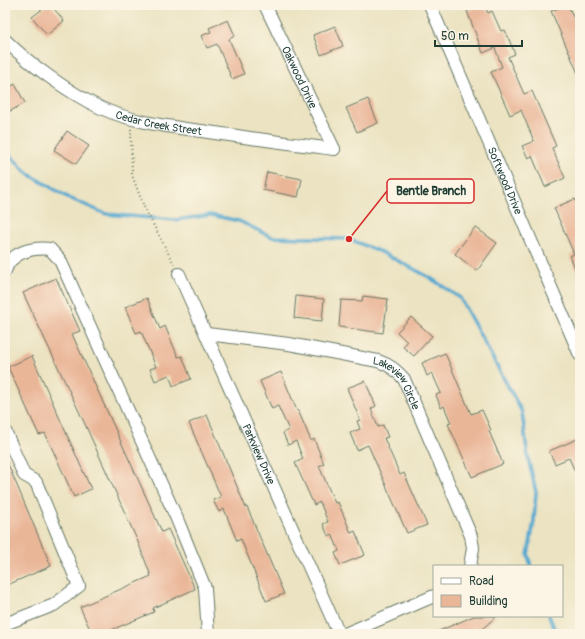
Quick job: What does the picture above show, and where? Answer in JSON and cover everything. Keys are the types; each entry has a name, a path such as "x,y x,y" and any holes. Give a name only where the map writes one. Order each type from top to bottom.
{"street":[{"name":"Oakwood Drive","path":"265,5 334,150"},
{"name":"Softwood Drive","path":"430,5 580,355"},
{"name":"Cedar Creek Street","path":"5,40 51,77 80,97 102,108 131,118 170,126 334,150"},
{"path":"5,271 6,266 22,252 38,247 50,249 60,260 177,519 204,588 208,634"},
{"name":"Parkview Drive","path":"179,274 207,334 339,634"},
{"name":"Lakeview Circle","path":"207,334 289,344 378,361 390,365 398,371 404,379 471,536 473,548 470,565"},
{"path":"5,431 24,475 36,482 80,586 54,605 5,624"},
{"path":"345,634 433,596"}],"path":[{"path":"131,118 132,174 144,207 179,274"}],"building":[{"path":"48,5 51,5 64,21 47,35 32,17"},
{"path":"480,5 484,5 488,13 492,11 501,31 505,30 515,54 508,57 524,94 532,91 556,146 552,148 565,178 545,187 532,156 528,158 522,146 534,141 521,110 510,115 491,72 502,67 495,48 483,53 467,11"},
{"path":"568,5 580,33 580,78 551,11"},
{"path":"228,20 235,36 229,39 244,74 232,79 217,44 207,48 201,36 211,32 209,28"},
{"path":"335,26 343,46 321,55 313,35"},
{"path":"15,84 25,103 5,114 5,90"},
{"path":"368,99 378,123 357,132 346,108"},
{"path":"67,131 89,146 76,164 54,150"},
{"path":"267,172 302,179 298,197 263,190"},
{"path":"575,199 580,212 580,280 570,256 574,254 554,208"},
{"path":"475,227 497,243 477,271 455,254"},
{"path":"56,278 80,331 72,334 162,532 168,529 195,589 153,608 154,612 102,634 92,634 80,607 151,576 138,542 84,422 23,293"},
{"path":"296,296 324,299 322,321 294,318"},
{"path":"363,296 388,299 383,333 339,327 341,300 362,301"},
{"path":"147,298 160,329 165,326 178,357 182,356 191,379 173,386 169,375 155,381 150,369 156,367 141,331 136,333 125,307"},
{"path":"411,317 432,336 414,356 403,347 407,342 397,332"},
{"path":"445,353 471,414 482,410 503,464 472,477 448,424 451,423 444,406 441,408 436,395 441,393 432,373 427,376 422,363"},
{"path":"32,356 91,489 74,497 45,433 39,435 8,367"},
{"path":"281,372 311,441 314,439 324,464 319,466 335,503 338,502 351,533 355,531 365,555 340,565 335,553 339,551 332,534 328,536 323,524 328,522 320,502 314,505 295,463 303,459 296,441 288,445 283,433 289,430 278,406 272,409 260,381"},
{"path":"365,381 376,406 371,409 378,427 383,425 388,437 384,438 400,475 404,473 427,525 407,533 368,445 357,450 350,433 360,429 357,421 360,420 347,388"},
{"path":"207,415 284,594 266,601 241,539 237,541 224,509 219,512 213,500 221,497 189,423"},
{"path":"580,438 580,483 569,458 555,464 549,451"},
{"path":"5,457 51,566 5,586"},
{"path":"472,617 496,617 476,634 432,634"}],"waterway":[{"path":"5,150 27,173 69,198 106,214 175,220 211,215 239,221 272,237 349,239 383,253 429,277 460,298 522,412 528,458 536,492 534,521 528,555 531,565"},
{"path":"549,617 557,634"}],"place":[{"name":"Bentle Branch","path":"349,239"}]}
